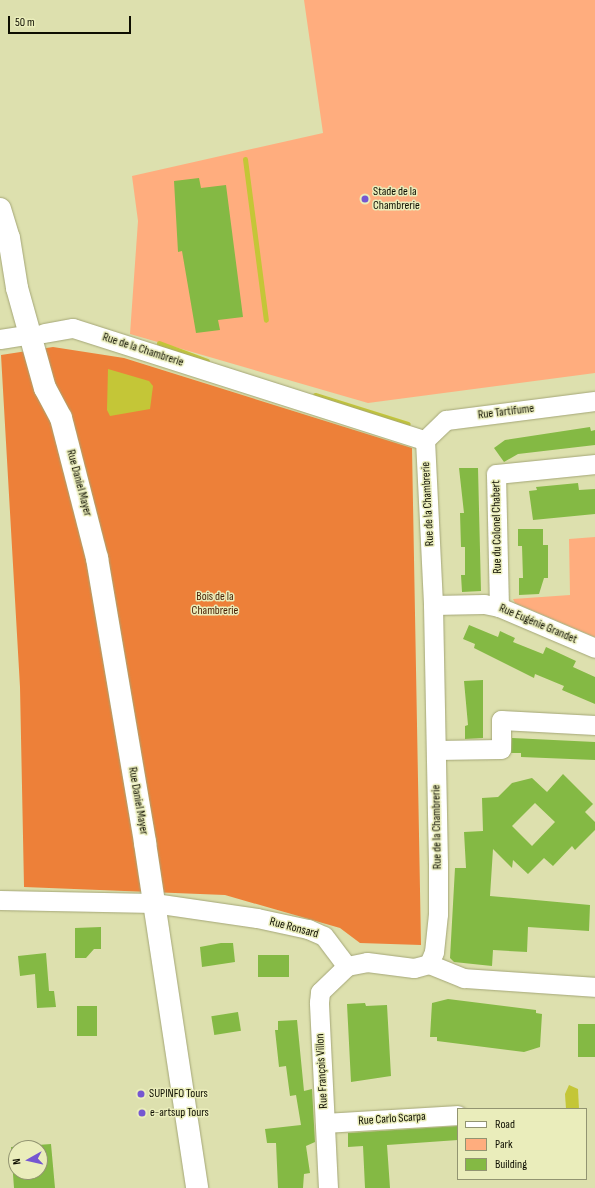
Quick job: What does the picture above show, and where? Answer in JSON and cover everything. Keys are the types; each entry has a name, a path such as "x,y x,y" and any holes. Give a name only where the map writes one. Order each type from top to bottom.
{"main road":[{"name":"Rue Daniel Mayer","path":"0,209 9,238 17,288 37,333 45,388 61,418 97,558 154,903 197,1188"}],"street":[{"name":"Rue de la Chambrerie","path":"0,339 73,328 425,440 433,605 438,914 434,952 429,964"},
{"name":"Rue Tartifume","path":"425,440 446,420 595,401"},
{"name":"Rue du Colonel Chabert","path":"499,607 496,474 595,464"},
{"name":"Rue Eugénie Grandet","path":"433,605 484,604 499,607 595,648"},
{"path":"436,750 501,749 501,720 595,725"},
{"name":"Rue Ronsard","path":"0,900 154,903 201,908 308,929 324,936 347,966"},
{"path":"347,966 367,962 414,968 429,964 464,978 595,986"},
{"name":"Rue François Villon","path":"328,1188 320,992 347,966"},
{"name":"Rue Carlo Scarpa","path":"325,1123 457,1115"}],"green space":[{"name":"Stade de la Chambrerie","path":"304,0 595,0 595,373 368,403 130,334 138,221 132,176 323,133"},
{"name":"Bois de la Chambrerie","path":"53,347 124,358 412,448 421,945 360,943 340,928 225,895 24,887 20,687 1,355"},
{"path":"595,537 595,637 515,603 513,599 570,595 569,539"}],"shaded area":[{"path":"108,369 149,381 153,386 150,409 110,416 107,410"},
{"path":"569,1085 578,1089 579,1108 566,1108 565,1094"}],"building":[{"path":"199,178 201,188 226,185 243,317 218,320 220,330 196,333 182,251 178,252 174,181"},
{"path":"590,427 591,431 595,430 595,445 518,454 504,462 494,448 505,440"},
{"path":"459,468 478,468 481,591 462,592 461,575 465,575 465,547 461,547 460,513 464,513"},
{"path":"578,483 579,490 595,489 595,514 533,520 529,491 537,490 536,487"},
{"path":"518,529 543,529 543,545 548,545 548,578 544,578 539,594 519,595 519,578 523,578 522,546 518,546"},
{"path":"469,625 498,637 500,631 515,638 513,642 543,654 546,647 576,661 573,667 595,677 595,704 562,690 564,686 535,674 534,678 474,648 475,644 463,639"},
{"path":"483,680 483,738 465,739 465,726 468,725 464,681"},
{"path":"512,738 595,742 595,760 521,757 521,753 511,753"},
{"path":"563,774 593,804 585,812 595,822 595,830 575,850 572,846 553,866 544,858 528,874 513,860 512,868 493,849 490,896 590,905 589,931 528,927 527,952 493,950 492,966 454,962 450,958 455,868 466,868 464,832 483,831 482,798 498,797 512,783 532,778 547,792","holes":["535,803 555,822 532,846 512,826"]},
{"path":"101,927 101,949 94,949 86,958 75,958 75,928"},
{"path":"221,943 233,943 235,962 202,967 200,947"},
{"path":"46,953 49,991 54,991 56,1007 37,1008 35,974 20,976 18,956"},
{"path":"258,955 289,955 289,977 258,977"},
{"path":"448,999 536,1010 536,1013 542,1014 540,1047 524,1052 437,1041 437,1037 430,1037 432,1003"},
{"path":"365,1003 366,1006 387,1005 391,1076 351,1082 347,1004"},
{"path":"77,1006 97,1006 97,1036 77,1036"},
{"path":"238,1012 241,1031 214,1035 211,1016"},
{"path":"297,1020 304,1091 312,1089 315,1142 306,1146 310,1173 304,1174 303,1188 278,1188 276,1143 267,1143 265,1129 301,1125 296,1095 290,1096 286,1066 279,1067 275,1030 278,1030 278,1021"},
{"path":"578,1024 595,1024 595,1057 578,1057"},
{"path":"457,1126 457,1140 387,1145 390,1188 365,1188 363,1146 348,1147 348,1133"},
{"path":"48,1144 51,1144 55,1188 14,1188 13,1180 48,1180"}],"waterway":[{"path":"245,159 266,320"},
{"path":"159,343 207,361"},
{"path":"315,395 408,424"}],"place":[{"name":"Stade de la Chambrerie","path":"365,199"},
{"name":"SUPINFO Tours","path":"141,1094"},
{"name":"e-artsup Tours","path":"142,1113"}]}
